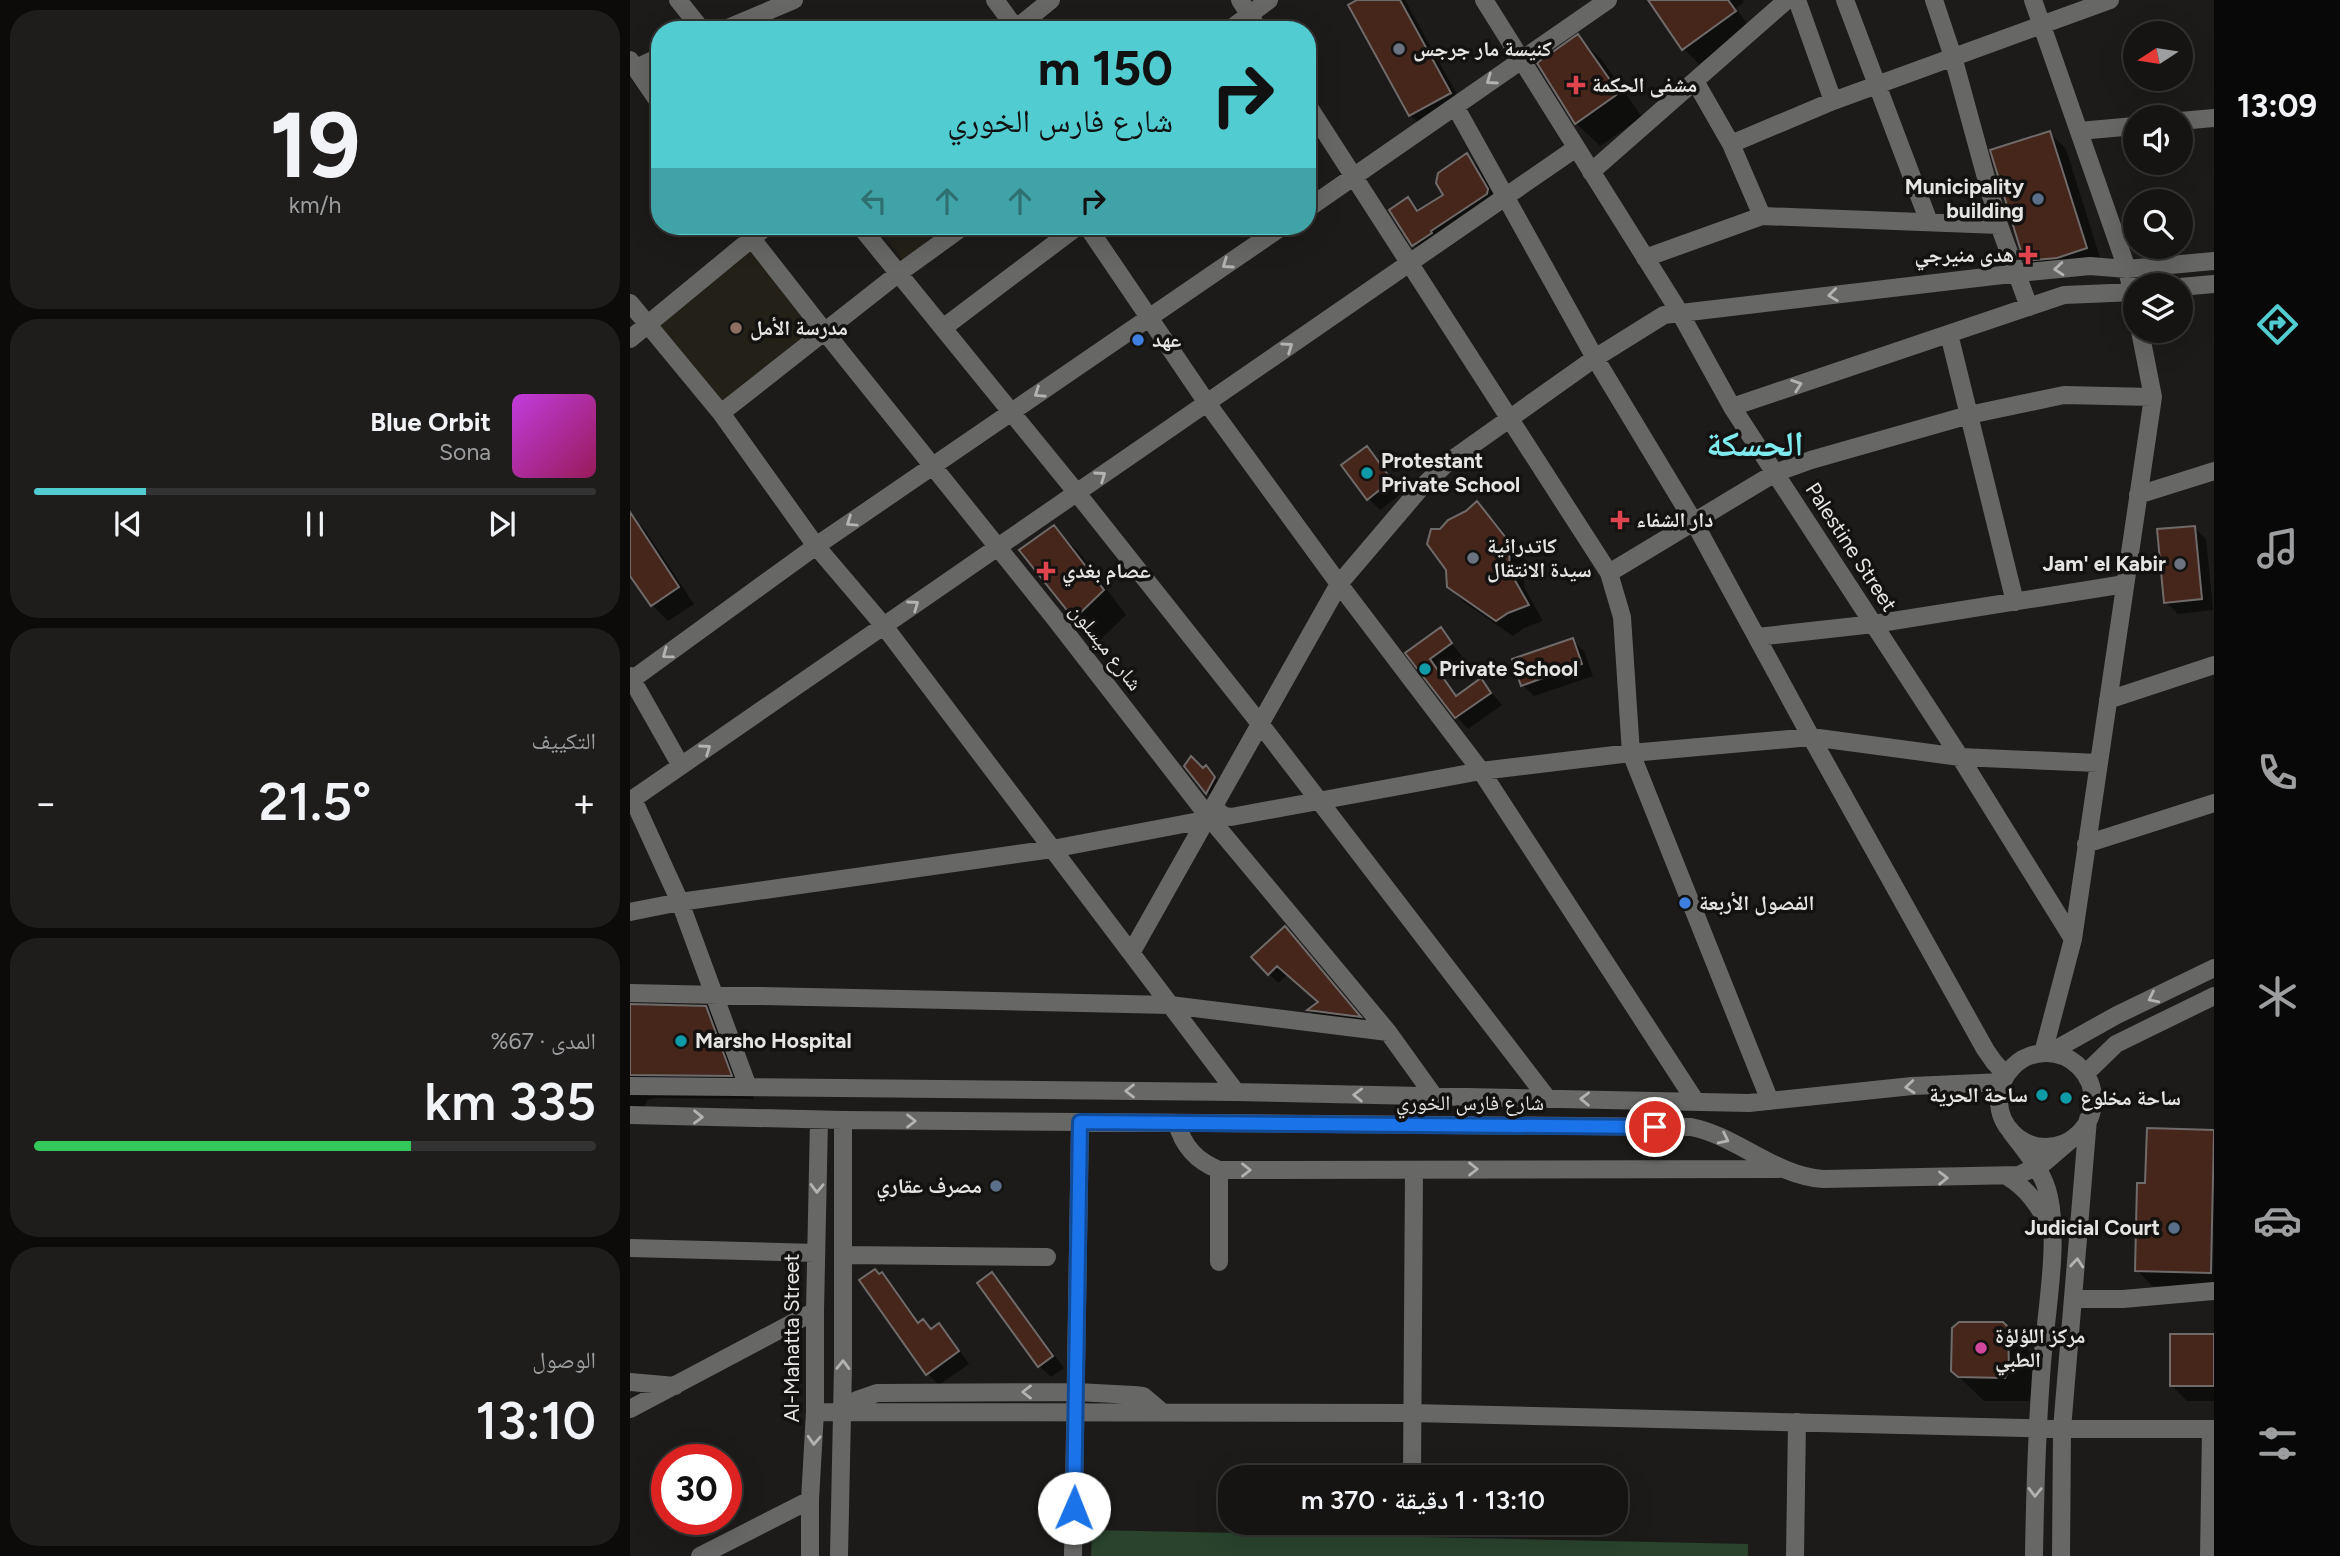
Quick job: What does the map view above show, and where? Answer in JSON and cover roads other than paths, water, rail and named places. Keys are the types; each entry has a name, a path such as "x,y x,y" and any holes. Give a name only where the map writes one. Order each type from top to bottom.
{"street":[{"path":"678,0 695,21"},
{"path":"744,21 794,0"},
{"path":"995,0 1009,21"},
{"path":"1025,21 1051,0"},
{"path":"1249,15 1269,0"},
{"name":"Palestine Street","path":"1484,0 1680,313 1732,407 1960,757 2073,939"},
{"path":"1316,203 1608,0"},
{"path":"1591,172 1787,0"},
{"path":"1797,0 1833,101"},
{"path":"1845,0 1929,222"},
{"path":"1934,0 1953,57 1999,225 2029,307"},
{"path":"2034,0 2128,273"},
{"path":"1731,144 1833,101 2110,0"},
{"path":"651,59 633,64 651,91"},
{"path":"1695,81 1731,144 1762,216"},
{"path":"1455,106 1595,358 1694,522 1811,737 2004,1079"},
{"path":"1316,118 1609,573 1622,617 1631,753 1770,1101"},
{"path":"2193,120 2214,118"},
{"path":"2079,131 2123,126"},
{"path":"748,1087 680,902 632,800 1576,148"},
{"path":"1645,258 1762,216 1999,225"},
{"path":"630,339 744,235"},
{"name":"شارع ميسلون","path":"749,235 1208,816 1388,1032 1434,1096"},
{"path":"867,235 1261,724 1548,1099"},
{"path":"721,413 952,235"},
{"path":"943,328 1067,235"},
{"path":"1093,235 1207,403 1339,584 1481,771 1696,1102"},
{"path":"681,766 631,679 816,545 1270,235"},
{"path":"1131,953 1339,584 1433,476 1461,452 1595,358 1664,315 2090,266 2127,269 2214,261"},
{"path":"2193,286 2214,284"},
{"path":"1732,407 2064,295 2123,297"},
{"path":"630,303 721,413 816,545 884,626 1236,1092"},
{"path":"1949,334 2015,602"},
{"path":"2046,1053 2073,939 2153,397 2142,343"},
{"path":"1609,573 1775,473 1811,460 1969,415 2064,395 2153,397"},
{"path":"2138,495 2214,471"},
{"path":"1758,637 1874,624 2125,584"},
{"path":"2108,700 2214,665"},
{"path":"630,912 680,902 1052,849 1194,822 1208,816 1231,817 1481,771 1631,753 1811,737 1960,757 2098,763"},
{"path":"2086,844 2214,803"},
{"path":"2034,1556 2036,1428 2052,1237 2048,1194 2037,1167 2011,1132 2000,1109 2004,1079 2020,1061 2046,1053 2214,968"},
{"path":"630,993 1170,1005 1388,1032"},
{"path":"2085,1074 2116,1044 2214,996"},
{"path":"2046,1053 2069,1060 2085,1074 2092,1096 2062,1429 2061,1556"},
{"path":"630,1086 1236,1092 1696,1102 1770,1101 2004,1079"},
{"name":"شارع فارس الخوري","path":"630,1115 819,1120 1691,1127 1717,1135 1808,1177 1823,1179 2008,1177 2037,1167 2073,1138"},
{"path":"2011,1132 2025,1143 2042,1147 2059,1145 2073,1138 2088,1119"},
{"name":"Al-Mahatta Street","path":"810,1556 810,1500 816,1412 819,1120"},
{"path":"839,1556 843,1120"},
{"path":"1073,1556 1080,1122"},
{"path":"1177,1123 1189,1150 1203,1162 1219,1170 1786,1168"},
{"path":"1219,1170 1219,1262"},
{"path":"1412,1465 1414,1170"},
{"path":"2008,1177 2034,1199 2048,1223 2052,1237"},
{"path":"630,1248 816,1253"},
{"path":"843,1255 1046,1256"},
{"path":"2074,1299 2123,1299 2214,1292"},
{"path":"630,1409 815,1311"},
{"path":"630,1382 675,1386"},
{"path":"842,1411 857,1400 877,1393 1076,1392 1143,1396 1162,1412"},
{"path":"816,1412 1412,1413 2062,1429 2212,1429 2209,1556"},
{"path":"1795,1556 1797,1422"},
{"path":"700,1556 810,1500"}],"place":[{"name":"كنيسة مار جرجس","path":"1399,49"},
{"name":"مشفى الحكمة","path":"1576,85"},
{"name":"Municipality building","path":"2038,199"},
{"name":"هدى منيرجي","path":"2028,255"},
{"name":"مدرسة الأمل","path":"736,328"},
{"name":"عهد","path":"1138,340"},
{"name":"Protestant Private School","path":"1367,473"},
{"name":"دار الشفاء","path":"1620,520"},
{"name":"كاتدرائية سيدة الانتقال","path":"1473,558"},
{"name":"Jam' el Kabir","path":"2180,564"},
{"name":"عصام بغدي","path":"1046,571"},
{"name":"Private School","path":"1425,669"},
{"name":"الفصول الأربعة","path":"1685,903"},
{"name":"Marsho Hospital","path":"681,1041"},
{"name":"ساحة الحرية","path":"2042,1095"},
{"name":"ساحة مخلوع","path":"2066,1098"},
{"name":"مصرف عقاري","path":"996,1186"},
{"name":"Judicial Court","path":"2174,1228"},
{"name":"مركز اللؤلؤة الطبي","path":"1981,1348"}],"district":[{"name":"الحسكة","path":"1755,444"}]}
